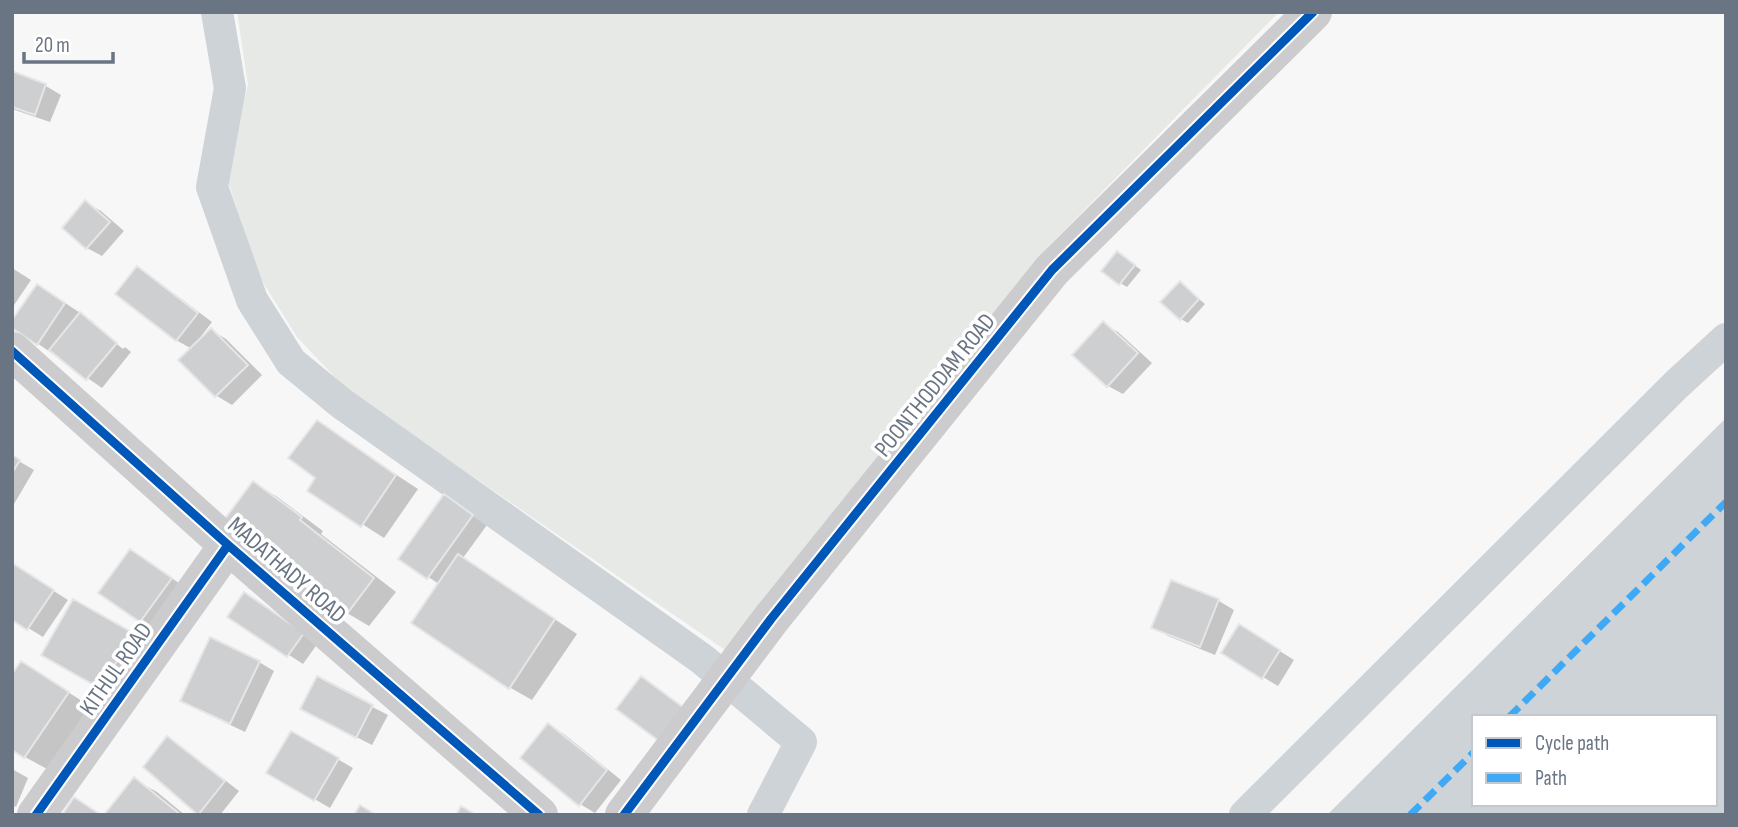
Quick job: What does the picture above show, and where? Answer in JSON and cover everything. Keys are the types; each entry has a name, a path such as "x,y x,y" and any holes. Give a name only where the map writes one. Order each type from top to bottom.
{"street":[{"name":"POONTHODDAM ROAD","path":"624,815 771,619 1052,270 1313,12"},
{"name":"MADATHADY ROAD","path":"12,351 228,545 539,815"},
{"name":"KITHUL ROAD","path":"36,815 228,545"}],"shaded area":[{"path":"237,12 1279,12 1047,248 725,650 347,390 297,337 259,276 225,172 248,85"},
{"path":"1726,418 1726,815 1327,815"}],"building":[{"path":"12,71 46,84 35,115 12,107"},
{"path":"85,200 110,222 86,249 62,228"},
{"path":"1117,251 1135,265 1119,285 1101,271"},
{"path":"137,266 198,313 176,341 115,294"},
{"path":"1180,281 1199,299 1180,320 1160,302"},
{"path":"37,284 65,303 37,345 12,328 12,320"},
{"path":"80,312 117,343 86,380 49,350"},
{"path":"1103,321 1138,353 1107,387 1072,355"},
{"path":"211,328 248,365 215,397 178,360"},
{"path":"317,420 396,475 361,527 307,491 315,478 288,458"},
{"path":"12,455 20,460 12,473"},
{"path":"253,481 302,517 300,520 374,578 346,615 271,557 273,555 224,520"},
{"path":"444,494 473,515 427,579 398,559"},
{"path":"130,549 172,578 140,622 98,593"},
{"path":"458,554 555,619 509,689 411,623"},
{"path":"12,563 54,590 27,630 12,620"},
{"path":"1171,580 1219,599 1200,647 1151,628"},
{"path":"244,592 304,633 287,657 227,617"},
{"path":"73,599 133,633 101,689 41,655"},
{"path":"1239,624 1280,650 1262,679 1221,653"},
{"path":"210,637 260,661 230,724 180,701"},
{"path":"21,661 69,692 24,758 12,750 12,674"},
{"path":"317,676 373,705 356,738 300,709"},
{"path":"641,676 684,708 659,741 616,709"},
{"path":"548,723 607,770 579,806 520,758"},
{"path":"291,731 339,758 314,801 266,773"},
{"path":"167,736 225,781 198,815 143,767"},
{"path":"134,777 181,815 104,815"},
{"path":"74,797 101,815 62,815"},
{"path":"360,805 376,815 354,815"},
{"path":"461,806 476,815 456,815"}],"waterway":[{"path":"217,12 230,88 212,187 252,300 291,362 341,403 702,659 801,742 763,815"},
{"path":"1245,815 1676,385 1726,339"}],"marked path":[{"path":"1511,715 1726,502"},
{"path":"1410,815 1472,754"}],"cycle path":[{"path":"624,815 771,619 1052,270 1313,12"},
{"path":"12,351 228,545 539,815"},
{"path":"36,815 228,545"}]}
